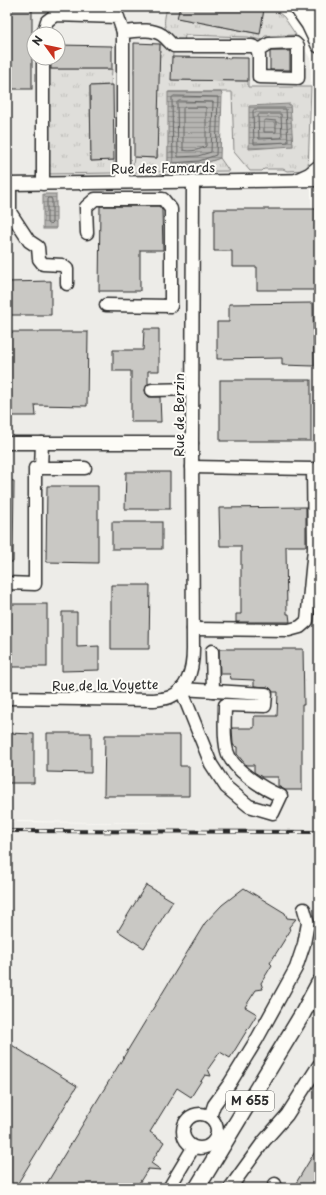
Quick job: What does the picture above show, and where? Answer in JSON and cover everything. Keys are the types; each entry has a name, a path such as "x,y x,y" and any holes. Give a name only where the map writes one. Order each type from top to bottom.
{"main road":[{"path":"297,7 309,24 319,45"},
{"path":"314,7 319,13"},
{"name":"M 655","path":"197,1188 304,1013 319,983"},
{"name":"M 655","path":"207,1188 306,1024 319,999"}],"street":[{"path":"45,26 47,21 55,15 118,17 123,32 127,182 131,199"},
{"path":"123,32 152,30 164,36 168,42 174,46 252,46 257,48 258,51 259,78 298,78 298,46 295,43 269,44 258,51"},
{"path":"43,66 43,184"},
{"path":"293,180 309,174 319,166"},
{"path":"293,180 305,182 319,188"},
{"name":"Rue des Famards","path":"8,184 319,180"},
{"name":"Rue de Berzin","path":"193,181 193,649"},
{"path":"8,184 10,212 29,241 38,247 39,259 43,264 62,265 67,269 67,284"},
{"path":"87,233 86,207 95,199 163,199 171,209 171,306 106,304"},
{"path":"152,390 192,389"},
{"path":"7,443 192,443"},
{"path":"41,468 42,443"},
{"path":"192,467 313,469 314,549 307,621 300,627 289,630 193,629"},
{"path":"7,583 35,584 35,468 85,468"},
{"name":"Rue de la Voyette","path":"7,698 154,700 170,697 187,682 191,672 193,649"},
{"path":"212,651 213,691"},
{"path":"181,688 266,694 265,706 225,705 226,742 227,753 241,771 260,786 281,796 273,813 249,806 226,787 211,764 181,688"},
{"path":"210,1117 214,1105 230,1083 253,1045 296,968 304,944 308,923 304,908"},
{"path":"230,1188 264,1141 287,1115 319,1065"},
{"path":"199,1114 210,1117 216,1126 216,1137 214,1142 204,1148 193,1148 188,1144 182,1134 184,1123 193,1115 199,1114"},
{"path":"169,1188 193,1148"}],"shaded area":[{"path":"7,7 272,7 284,17 311,60 310,166 315,286 317,824 319,824 319,1188 7,1188 7,822 174,823 7,821"}],"green space":[{"path":"167,7 180,7 178,18 259,34 264,9 252,7 272,7 284,17 296,35 265,36 261,40 248,37 185,35 184,43 174,42 165,26"},
{"path":"160,44 173,51 172,80 248,81 248,87 311,87 308,170 287,171 283,169 264,169 262,171 250,171 234,152 232,92 169,92 168,168 200,165 220,158 229,171 132,172 134,157 157,158 158,82 135,81 134,70 159,70"},
{"path":"112,69 111,85 90,86 91,161 114,160 114,173 48,174 48,70"}],"water":[{"path":"168,92 221,92 220,158 200,165 168,168"},
{"path":"290,104 293,146 249,149 249,106"},
{"path":"43,194 56,194 56,229 43,229"}],"building":[{"path":"9,7 32,7 32,26 26,26 26,66 32,66 32,89 9,89"},
{"path":"180,7 252,7 264,9 260,34 177,18"},
{"path":"134,43 160,44 157,158 134,157"},
{"path":"66,45 112,46 112,69 51,69 51,66 66,66"},
{"path":"271,51 290,51 290,70 270,70"},
{"path":"172,57 248,58 248,81 171,80"},
{"path":"113,85 114,160 91,161 90,86"},
{"path":"100,206 159,206 162,210 163,250 140,250 140,291 99,291"},
{"path":"214,209 316,209 316,290 257,290 257,267 232,267 232,251 214,251"},
{"path":"51,281 51,315 7,315 7,282"},
{"path":"313,303 314,366 282,365 282,358 217,359 217,322 229,322 229,304"},
{"path":"144,329 159,329 159,371 148,371 148,384 145,390 149,397 160,397 161,422 131,422 131,371 113,371 113,350 143,350"},
{"path":"7,332 88,332 87,406 35,405 36,416 7,416"},
{"path":"220,380 311,380 311,441 220,441"},
{"path":"126,472 170,472 170,509 125,509"},
{"path":"7,480 14,481 13,562 7,562"},
{"path":"47,486 98,486 98,563 46,562"},
{"path":"306,507 306,546 286,546 287,614 289,614 290,622 236,622 236,614 241,614 241,546 220,546 219,508"},
{"path":"112,522 162,522 162,549 112,549"},
{"path":"111,585 150,585 149,649 111,649"},
{"path":"7,604 47,604 47,667 7,667"},
{"path":"62,612 77,612 77,647 99,646 99,670 62,671"},
{"path":"219,649 303,649 304,705 302,705 302,790 285,790 278,786 278,777 262,777 254,772 254,765 246,765 237,754 237,747 233,744 232,728 254,728 254,716 277,716 278,692 273,692 267,687 254,686 254,680 231,679 230,674 220,674"},
{"path":"7,733 34,734 34,783 7,783"},
{"path":"47,733 91,733 91,773 47,772"},
{"path":"105,735 180,735 180,766 189,766 189,796 104,796"},
{"path":"146,885 173,901 144,948 118,931"},
{"path":"244,888 285,913 287,918 296,919 289,927 290,931 270,963 272,965 261,983 263,989 256,990 245,1007 257,1014 230,1058 220,1052 208,1069 211,1076 205,1075 191,1097 177,1088 150,1132 164,1142 151,1163 161,1170 148,1169 136,1188 44,1188 205,923 222,905"},
{"path":"7,1042 77,1086 15,1188 7,1188"},
{"path":"319,1145 319,1188 293,1188"}],"railway":[{"path":"7,831 319,832"}]}
